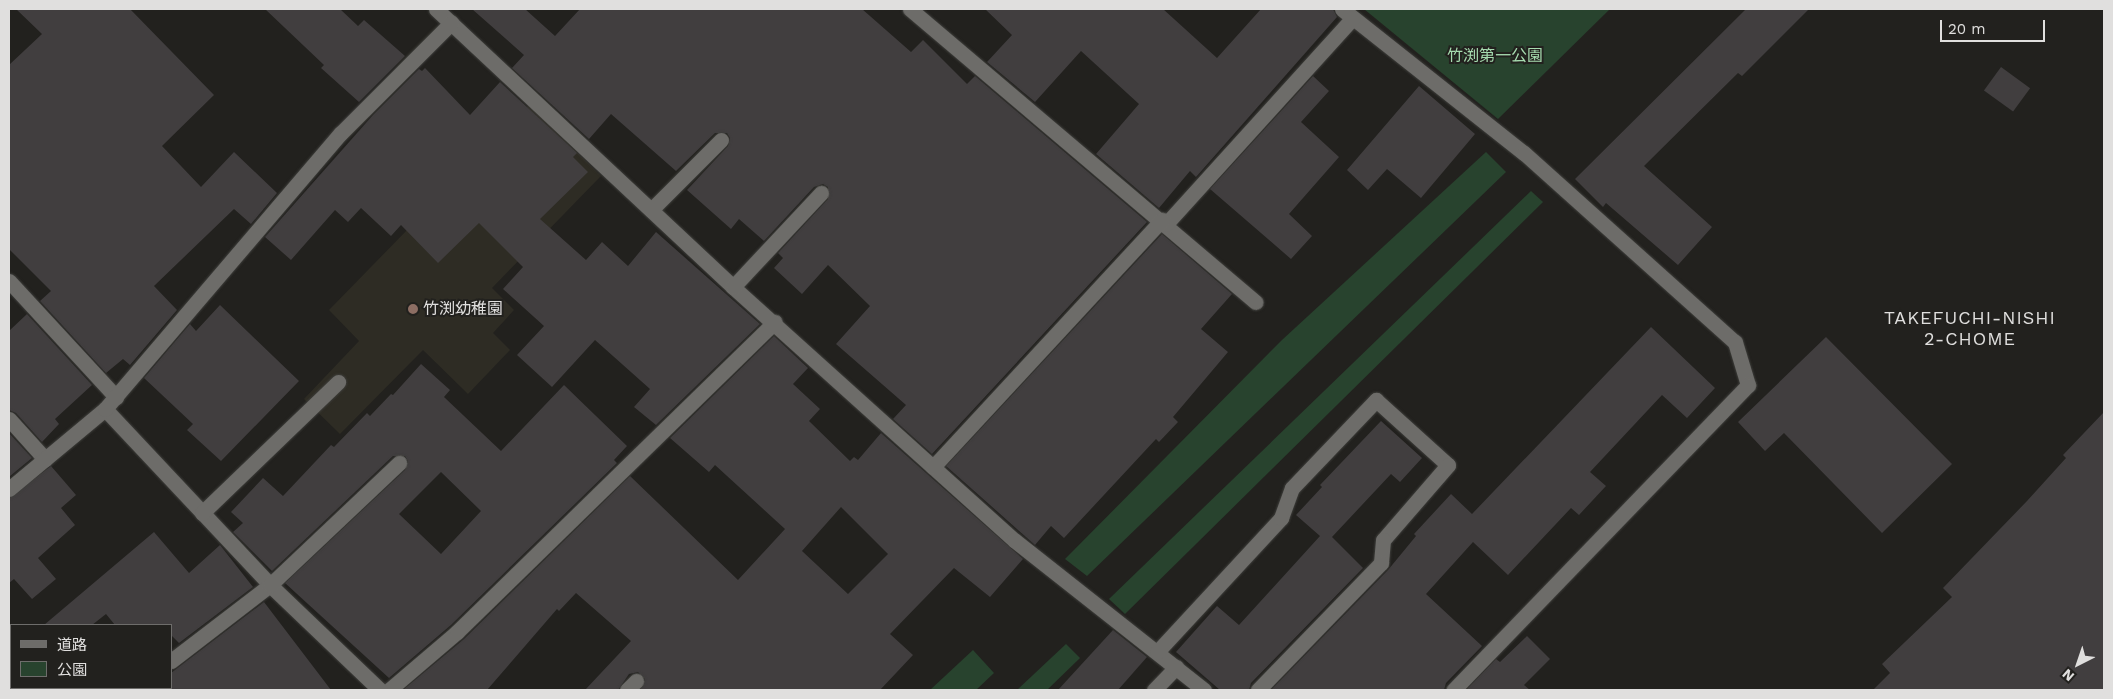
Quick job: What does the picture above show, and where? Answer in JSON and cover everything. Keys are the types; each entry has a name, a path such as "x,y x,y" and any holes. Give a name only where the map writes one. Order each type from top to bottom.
{"street":[{"path":"436,9 733,286 1014,540 1204,690"},
{"path":"910,9 1164,222 1256,302"},
{"path":"933,467 1164,222 1348,13 1524,153 1735,342 1748,385 1453,690"},
{"path":"9,489 105,409 341,133 451,23"},
{"path":"651,210 721,140"},
{"path":"733,286 821,193"},
{"path":"9,281 116,397"},
{"path":"389,690 457,632 775,322"},
{"path":"202,513 338,382"},
{"path":"1157,652 1282,518 1292,488 1376,400 1448,465 1383,540 1381,562 1258,690"},
{"path":"105,409 270,585 380,690"},
{"path":"9,419 45,459"},
{"path":"172,660 270,585 399,464"},
{"path":"1154,690 1176,667"}],"shaded area":[{"path":"529,105 601,176 492,288 514,310 493,333 510,350 468,394 423,350 340,434 304,399 359,341 329,310"}],"green space":[{"name":"竹渕第一公園","path":"1364,9 1610,9 1498,119"},
{"path":"1486,152 1506,172 1087,576 1065,559 1282,340"},
{"path":"1531,191 1543,202 1125,614 1109,599"},
{"path":"1066,644 1080,658 1047,690 1017,690"},
{"path":"973,650 994,673 976,690 930,690"}],"building":[{"path":"16,9 130,9 214,95 162,146 201,187 234,152 277,193 251,224 234,209 154,286 177,310 130,365 123,359 106,373 40,301 51,291 9,249 9,65 42,34"},
{"path":"265,9 340,9 358,26 364,20 405,56 359,102 321,68 324,65"},
{"path":"472,9 525,9 555,36 580,9 862,9 911,52 923,40 967,84 975,76 1147,222 932,454 893,419 906,405 836,344 870,306 828,265 802,294 774,268 783,258 778,253 828,199 828,187 823,184 814,187 764,241 739,219 731,229 687,190 728,146 730,138 727,133 715,133 676,171 611,114 589,139 512,68 524,55"},
{"path":"985,9 1163,9 1217,58 1261,9 1333,9 1337,17 1196,177 1190,171 1159,208 1096,154 1139,104 1081,51 1035,102 987,62 1012,35"},
{"path":"1746,9 1809,9 1742,76 1738,73 1644,166 1712,227 1678,265 1606,203 1603,207 1575,179"},
{"path":"2001,67 2030,88 2013,112 1984,90"},
{"path":"425,68 470,115 500,82 577,153 573,157 588,172 540,219 586,260 602,242 628,266 656,232 760,324 656,425 634,407 650,389 595,340 552,387 517,355 544,326 503,289 523,267 479,223 438,263 401,225 391,236 361,208 348,222 335,210 291,260 265,237 373,115 419,69 422,71"},
{"path":"1313,76 1329,91 1301,122 1339,157 1289,214 1312,236 1291,259 1210,189"},
{"path":"1419,86 1475,134 1421,198 1387,169 1368,190 1347,170"},
{"path":"1162,234 1232,294 1201,329 1228,352 1173,417 1178,422 1159,442 1156,439 1064,538 1051,526 1035,545 946,466"},
{"path":"220,305 299,381 221,461 187,430 193,424 144,378 190,324 196,331"},
{"path":"27,314 92,385 55,419 59,424 42,442 16,413 9,410 9,331"},
{"path":"1651,327 1715,388 1687,418 1662,395 1590,472 1606,486 1579,515 1571,508 1508,575 1473,542 1426,594 1482,646 1446,683 1444,690 1271,690 1388,570 1416,536 1414,534 1451,494 1472,514"},
{"path":"774,336 808,368 793,384 820,409 809,421 850,461 854,457 858,460 881,433 1023,559 990,597 954,568 890,634 913,655 880,690 640,690 645,679 638,672 629,674 618,690 585,690 631,641 576,593 559,611 557,609 487,690 403,690 464,639 630,476 738,580 785,529 715,465 709,472 670,438","holes":["841,507 888,554 848,594 802,551"]},
{"path":"1826,337 1952,464 1882,533 1784,433 1765,451 1738,422"},
{"path":"421,364 450,390 444,397 501,451 564,385 627,446 614,460 617,463 451,625 389,678 285,583 405,470 408,461 405,456 393,456 272,571 233,532 243,523 231,512 263,478 283,496 331,445 334,447 367,413 370,416 391,394 393,395","holes":["441,472 481,511 441,554 399,514"]},
{"path":"2104,412 2104,690 1873,690 1890,673 1882,664 1952,597 1943,588 2027,501 2066,458 2063,455"},
{"path":"1381,421 1422,458 1400,482 1391,474 1332,537 1363,568 1251,683 1249,690 1220,690 1176,652 1217,606 1239,625 1320,536 1296,515 1322,487 1320,485"},
{"path":"9,433 32,458 9,477"},
{"path":"51,466 76,495 61,508 75,525 38,558 56,579 32,599 14,579 9,583 9,498"},
{"path":"154,532 189,573 220,545 253,587 179,643 172,636 172,624 114,624 106,614 93,624 45,624"},
{"path":"264,602 331,690 150,690 172,689 172,672"},
{"path":"1113,630 1147,657 1118,690 1058,690"},
{"path":"1527,636 1550,659 1524,685 1530,690 1466,690 1496,659 1500,662"}],"place":[{"name":"竹渕幼稚園","path":"413,309"}],"district":[{"name":"TAKEFUCHI-NISHI 2-CHOME","path":"1970,329"}]}
